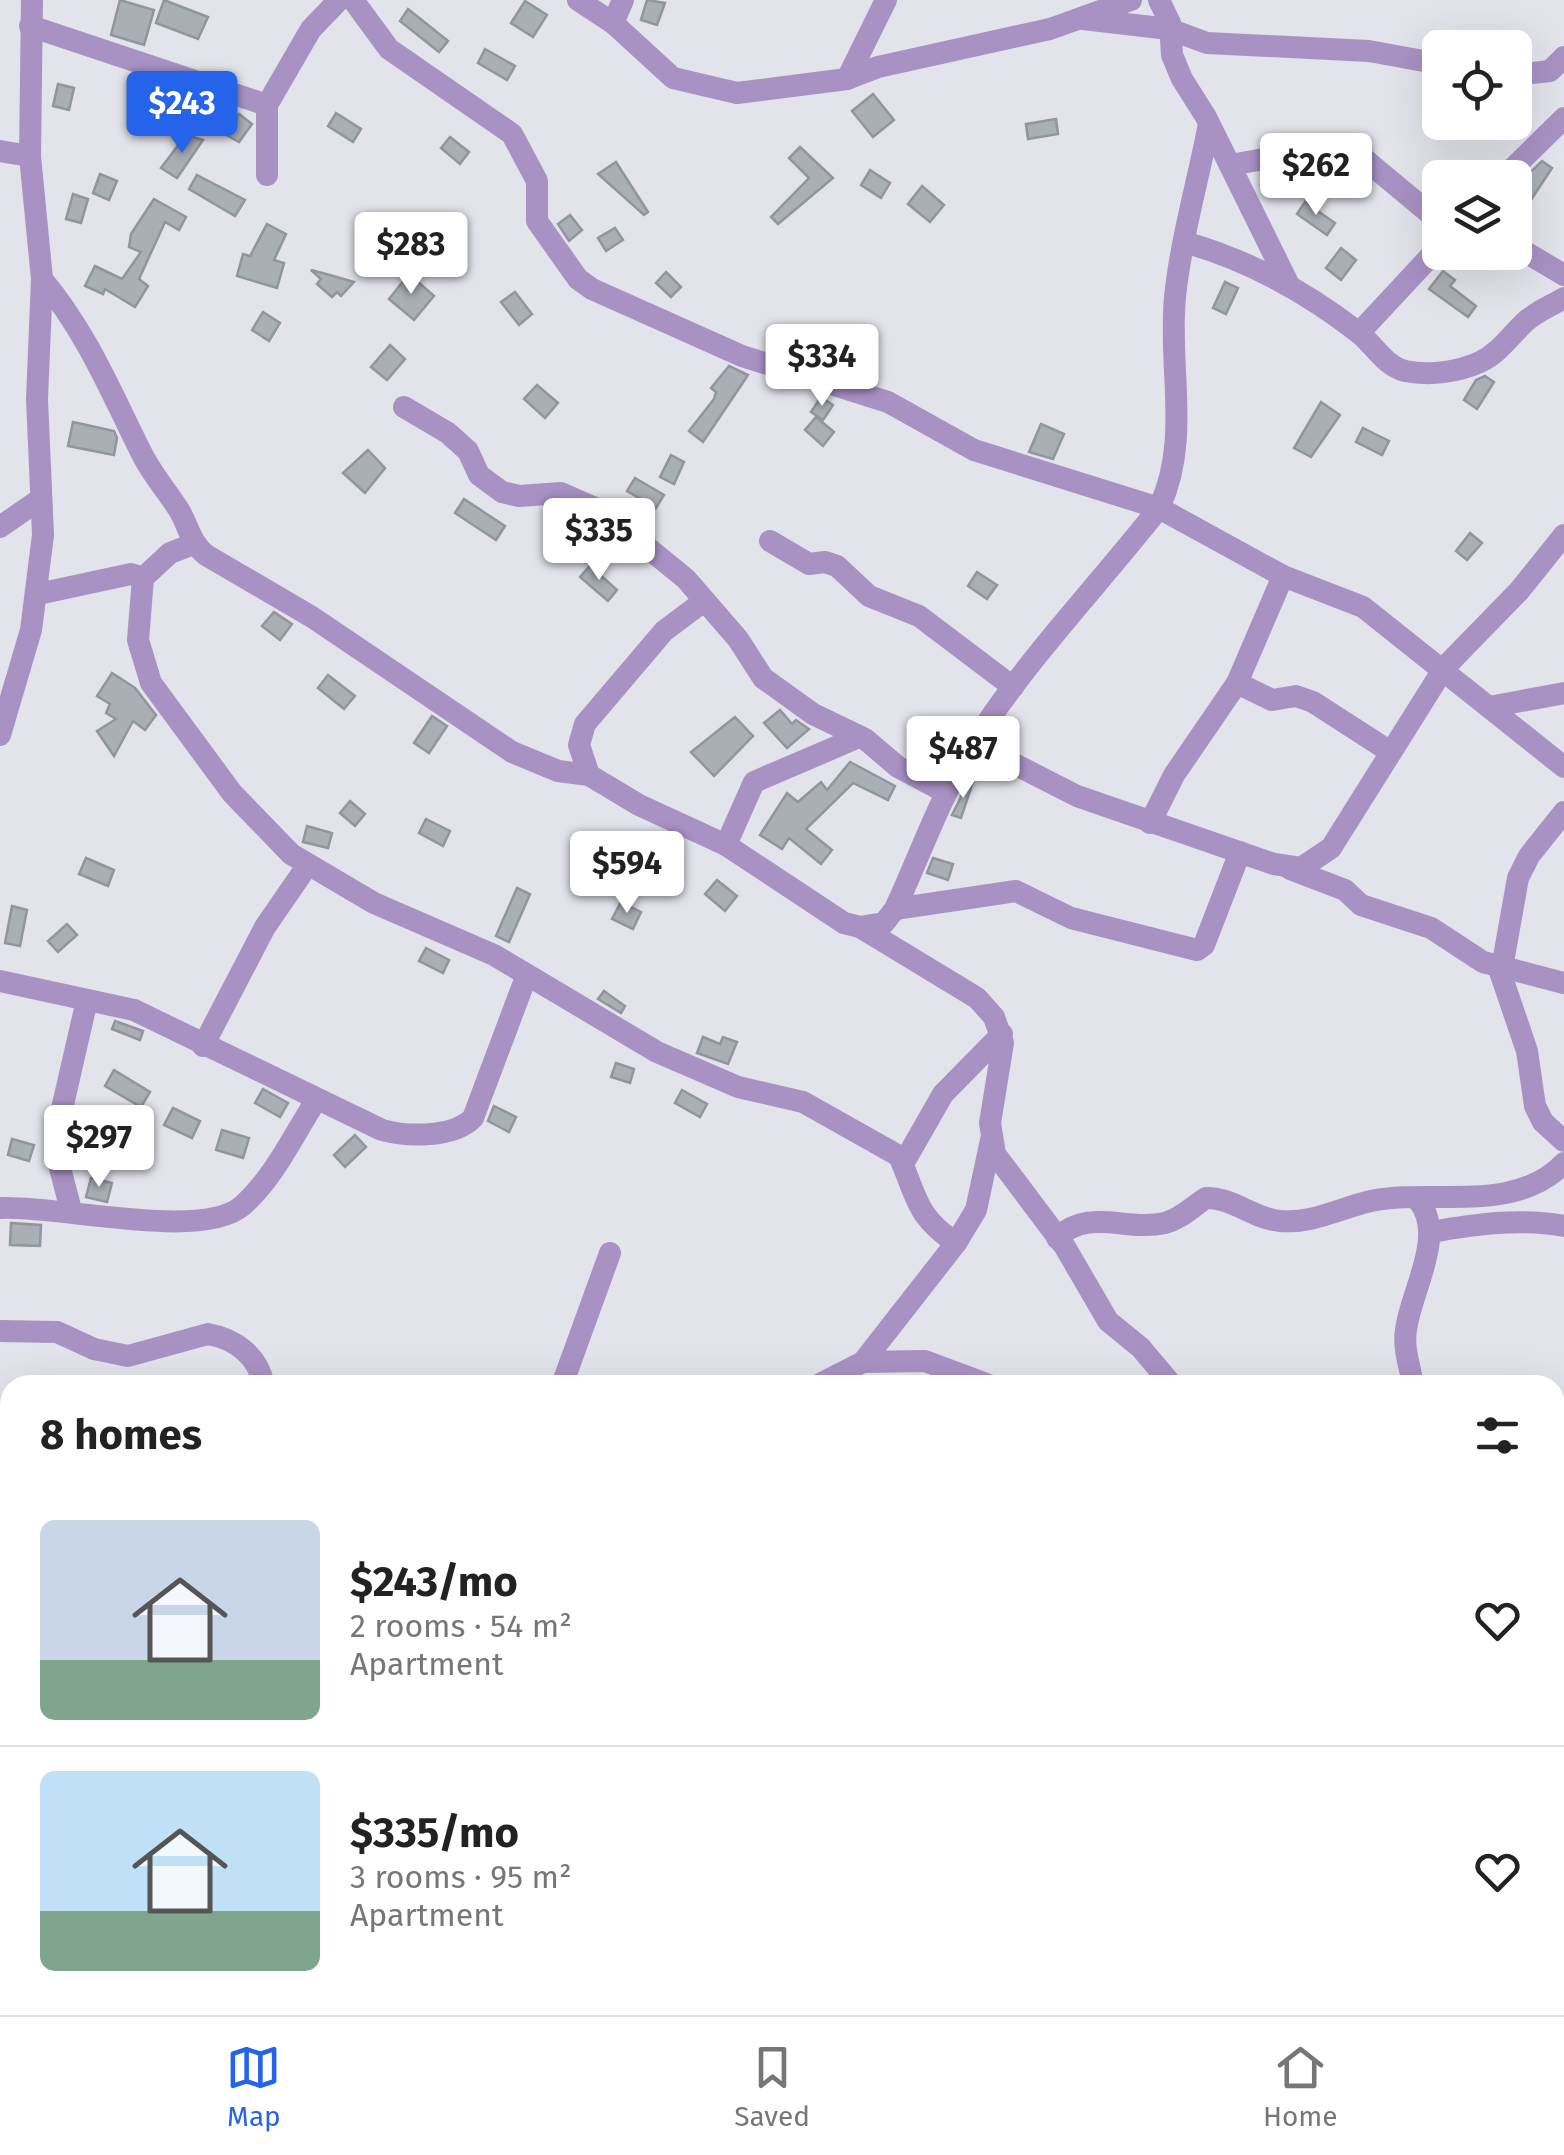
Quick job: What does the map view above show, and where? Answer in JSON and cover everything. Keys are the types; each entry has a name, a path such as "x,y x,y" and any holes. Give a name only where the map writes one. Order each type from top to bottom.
{"street":[{"path":"0,734 38,594 43,534 42,279 30,156 32,0"},
{"path":"266,175 267,105 311,29 338,0"},
{"path":"353,0 390,49 512,134 537,181 537,221 578,279 592,289 742,356 888,402 974,450 1159,508 1283,576 1363,607 1564,767"},
{"path":"578,0 613,23 673,78 721,92 846,79 878,67 1050,29 1131,0"},
{"path":"613,23 623,0"},
{"path":"846,79 886,0"},
{"path":"1159,0 1182,79 1210,124 1288,285"},
{"path":"1080,18 1169,30 1206,43 1370,51 1422,61"},
{"path":"30,26 267,105"},
{"path":"1532,72 1550,70 1564,57"},
{"path":"1521,160 1564,118"},
{"path":"860,927 884,923 895,909 945,792 971,747 1013,687 1159,508 1170,484 1176,450 1175,298 1210,124"},
{"path":"1230,165 1333,148 1348,151 1422,208"},
{"path":"0,151 30,156"},
{"path":"1184,242 1236,257 1288,285 1359,333 1388,362 1404,370 1457,370 1491,357 1527,320 1564,298"},
{"path":"1532,256 1564,274"},
{"path":"1359,333 1422,265"},
{"path":"42,279 72,315 101,363 142,456 182,516 193,544 312,617 512,752 558,771 588,775 639,805 726,845 844,923 860,927 977,998 994,1016 1002,1034 992,1138 976,1210 956,1243 863,1362 838,1375"},
{"path":"404,408 448,433 468,451 479,475 502,492 519,496 561,493 604,512 686,579 763,678 813,714 859,737 898,767 945,792"},
{"path":"0,527 40,500"},
{"path":"1290,868 1320,860 1331,848 1444,668 1520,591 1564,536"},
{"path":"770,541 809,564 838,566 869,596 919,616 1013,687"},
{"path":"193,544 156,562 143,578 138,640 151,683 232,793 269,834 307,866 374,903 494,955 526,977 694,1070 738,1087 803,1102 899,1156 909,1190 936,1229 956,1243"},
{"path":"38,594 130,574 143,578"},
{"path":"1150,822 1174,775 1237,683 1283,576"},
{"path":"588,775 579,745 585,724 664,631 704,601"},
{"path":"1237,683 1262,698 1296,696 1312,702 1389,751"},
{"path":"1489,707 1564,693"},
{"path":"726,845 754,782 859,737"},
{"path":"971,747 975,744 1078,796 1344,890 1361,905 1431,928 1464,953 1500,967 1564,983"},
{"path":"1564,812 1529,856 1518,878 1500,967 1527,1050 1535,1106 1543,1122 1564,1140"},
{"path":"895,909 1016,891 1070,918 1197,950 1204,944 1240,852"},
{"path":"204,1046 252,950 307,866"},
{"path":"0,982 134,1010 394,1133 465,1126 480,1104 526,977"},
{"path":"71,1210 56,1154 56,1135 87,1000"},
{"path":"902,1164 943,1094 1002,1034"},
{"path":"0,1208 71,1210 186,1222 220,1219 259,1189 317,1099"},
{"path":"992,1138 1003,1170 1057,1238 1108,1321 1164,1375"},
{"path":"1057,1238 1069,1226 1093,1220 1161,1224 1206,1198 1224,1201 1254,1216 1290,1222 1373,1201 1471,1197 1534,1186 1564,1163"},
{"path":"1412,1375 1406,1332 1431,1232 1428,1213 1418,1200"},
{"path":"1431,1232 1484,1223 1536,1221 1564,1226"},
{"path":"566,1375 610,1252"},
{"path":"0,1331 57,1332 94,1348 128,1356 208,1334 254,1357 260,1375"},
{"path":"863,1362 925,1361 962,1375"}],"building":[{"path":"120,0 154,10 144,45 111,35"},
{"path":"164,0 208,17 198,39 156,23"},
{"path":"647,0 665,3 657,25 641,20"},
{"path":"525,1 547,15 533,37 511,23"},
{"path":"408,9 448,41 439,52 400,21"},
{"path":"485,49 515,66 507,80 478,63"},
{"path":"58,84 74,88 69,110 53,106"},
{"path":"873,94 894,120 873,137 852,111"},
{"path":"336,113 361,129 353,142 328,126"},
{"path":"239,114 252,124 239,142 225,134"},
{"path":"1056,119 1058,134 1028,139 1026,124"},
{"path":"186,135 203,140 177,178 161,168"},
{"path":"450,137 469,152 460,164 441,148"},
{"path":"800,147 833,178 778,224 771,217 809,178 789,158"},
{"path":"1542,161 1552,168 1532,198 1532,171"},
{"path":"616,162 648,212 644,215 598,174"},
{"path":"870,170 890,183 881,198 861,185"},
{"path":"100,174 117,181 109,200 93,193"},
{"path":"197,175 245,200 235,216 189,189"},
{"path":"922,186 944,205 930,222 908,204"},
{"path":"73,194 88,199 81,223 66,219"},
{"path":"154,199 186,217 179,230 165,222 139,279 148,286 135,307 105,289 103,294 85,286 95,266 122,279 141,252 129,247 131,234"},
{"path":"1305,202 1335,223 1327,235 1297,214"},
{"path":"570,215 582,230 569,241 558,224"},
{"path":"267,224 286,234 274,260 284,263 277,288 237,276 243,254 250,256"},
{"path":"615,228 623,240 606,251 598,238"},
{"path":"1341,248 1356,260 1341,280 1326,268"},
{"path":"311,270 354,282 341,296 337,292 332,297 317,284 321,279"},
{"path":"1443,271 1455,280 1450,286 1476,306 1468,317 1429,289"},
{"path":"666,272 681,287 671,297 656,283"},
{"path":"409,274 434,296 414,320 389,299"},
{"path":"1225,282 1238,288 1226,314 1213,308"},
{"path":"515,292 532,314 519,325 501,302"},
{"path":"263,312 280,323 269,341 252,330"},
{"path":"390,345 405,359 387,380 371,367"},
{"path":"729,366 748,375 703,442 689,431 714,399 716,392 711,388"},
{"path":"1485,376 1494,382 1477,409 1464,400 1476,380"},
{"path":"537,385 558,403 545,418 524,399"},
{"path":"821,397 833,405 823,420 811,412"},
{"path":"1321,402 1340,415 1311,457 1294,448"},
{"path":"816,417 834,432 823,446 805,430"},
{"path":"73,422 114,431 114,455 68,446"},
{"path":"1041,424 1064,434 1053,459 1029,452"},
{"path":"1363,428 1389,441 1382,455 1356,442"},
{"path":"368,450 385,468 365,493 343,473"},
{"path":"671,455 684,462 674,484 660,477"},
{"path":"635,478 664,495 656,508 627,491"},
{"path":"464,499 505,526 496,540 455,513"},
{"path":"1470,533 1482,543 1467,560 1456,551"},
{"path":"590,566 617,590 608,601 580,577"},
{"path":"977,572 997,585 987,599 968,586"},
{"path":"274,612 292,624 280,640 262,626"},
{"path":"112,673 135,688 156,715 145,730 133,721 114,756 97,731 116,719 106,713 110,704 97,696"},
{"path":"328,675 355,696 344,709 318,688"},
{"path":"780,710 792,724 796,720 809,729 787,748 764,723"},
{"path":"432,716 447,726 429,753 414,743"},
{"path":"735,717 753,736 714,776 691,752"},
{"path":"850,762 895,786 888,800 853,783 806,829 832,850 821,864 789,838 782,849 760,835 787,793 798,802 821,782 827,790"},
{"path":"969,781 973,782 961,818 952,815"},
{"path":"350,801 365,814 355,826 340,813"},
{"path":"426,819 450,831 443,846 419,833"},
{"path":"307,826 332,833 328,848 303,842"},
{"path":"86,858 114,870 108,886 79,874"},
{"path":"933,858 953,864 948,880 927,873"},
{"path":"717,880 737,896 725,911 705,894"},
{"path":"517,888 530,894 509,942 496,936"},
{"path":"621,902 641,912 633,929 612,919"},
{"path":"12,906 27,910 20,946 5,943"},
{"path":"67,924 77,935 58,952 48,941"},
{"path":"426,948 449,960 443,973 419,961"},
{"path":"604,991 625,1006 621,1013 598,999"},
{"path":"115,1021 143,1031 140,1040 112,1029"},
{"path":"703,1037 720,1044 723,1037 737,1042 728,1064 697,1053"},
{"path":"616,1063 634,1069 630,1083 611,1077"},
{"path":"114,1070 150,1092 141,1107 105,1086"},
{"path":"263,1089 288,1103 280,1117 255,1103"},
{"path":"682,1090 707,1104 700,1117 675,1103"},
{"path":"494,1106 516,1117 509,1132 488,1121"},
{"path":"173,1108 200,1121 192,1138 164,1125"},
{"path":"222,1130 249,1138 243,1158 216,1150"},
{"path":"355,1135 366,1147 345,1167 334,1155"},
{"path":"12,1139 34,1145 29,1161 8,1155"},
{"path":"91,1178 112,1183 107,1202 86,1197"},
{"path":"11,1223 41,1225 40,1246 10,1245"}]}
